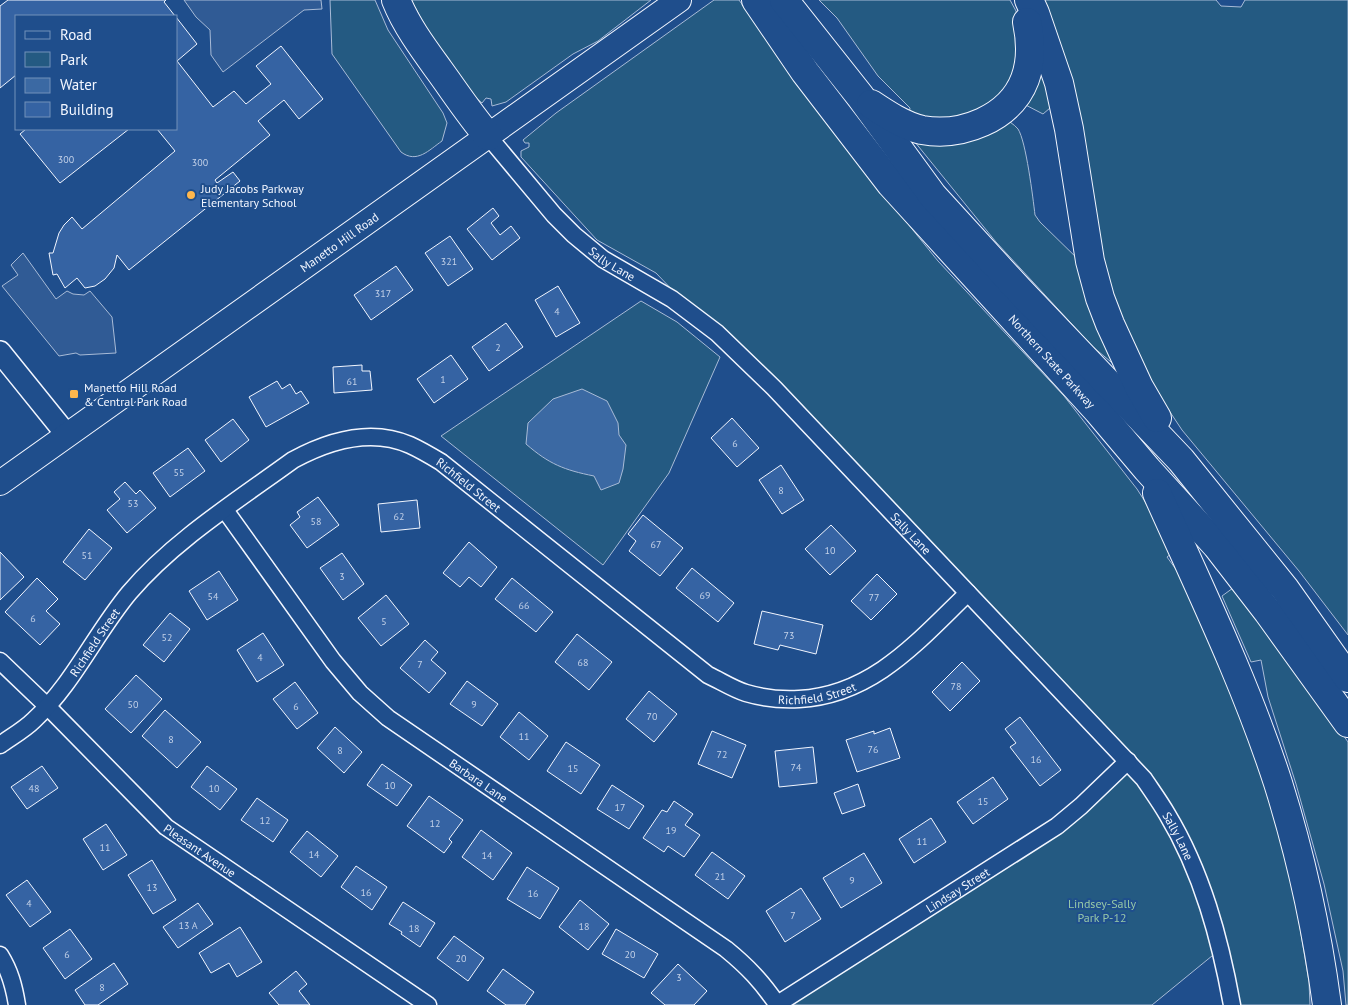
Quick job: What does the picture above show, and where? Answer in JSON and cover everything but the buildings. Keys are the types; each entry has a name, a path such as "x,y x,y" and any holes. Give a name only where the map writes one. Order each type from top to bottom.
{"highway":[{"path":"396,0 401,13 424,49 471,116 488,136"},
{"name":"Northern State Parkway","path":"756,0 805,72 891,184 1098,411 1216,546 1268,612 1348,723"},
{"name":"Northern State Parkway","path":"784,0 860,96 933,196 1019,290 1182,460 1285,588 1348,678"},
{"path":"860,96 886,114 920,130 941,132 964,129 992,118 1012,100 1024,81 1029,63 1031,40 1026,14 1018,0"},
{"path":"1029,0 1059,83 1069,129 1090,261 1100,298 1139,387 1182,460"},
{"path":"1147,469 1211,612 1246,697 1278,783 1301,863 1320,954 1327,1005"}],"main road":[{"name":"Manetto Hill Road","path":"0,483 679,0"}],"street":[{"name":"Sally Lane","path":"488,136 554,215 574,235 603,259 672,300 717,333 780,396 1144,779 1168,815 1188,855 1222,954 1232,1005"},
{"path":"0,352 67,434"},
{"name":"Richfield Street","path":"0,745 33,721 64,688 129,593 179,543 293,460 336,441 363,438 385,439 408,444 441,462 708,675 746,693 781,700 819,698 832,695 872,678 916,644 968,593"},
{"name":"Barbara Lane","path":"225,510 333,662 360,693 388,718 726,949 748,967 764,984 777,1005"},
{"name":"Pleasant Avenue","path":"0,661 166,827 428,1005"},
{"name":"Lindsay Street","path":"777,1005 1057,826 1128,761"},
{"path":"0,955 8,968 14,986 17,1005"}],"green space":[{"path":"330,0 375,0 388,30 443,113 447,123 442,141 428,152 412,157 401,152 332,54"},
{"path":"411,0 651,0 598,41 573,54 506,102 492,106 491,99 486,98 482,103 474,96 440,53"},
{"name":"Lindsey-Sally Park P-12","path":"714,0 739,0 832,130 938,261 1064,396 1137,489 1176,550 1167,557 1207,612 1288,856 1309,982 1310,1005 1228,1005 1218,951 1152,1005 778,1005 1060,825 1127,765 656,273 597,240 521,157 521,151 529,147 529,143 525,143 523,140 556,113"},
{"path":"819,0 1010,0 1016,11 1024,53 1012,91 956,123 909,115 910,108 878,76 837,18"},
{"path":"1037,0 1216,0 1221,6 1241,7 1245,0 1348,0 1348,635 1299,571 1182,430 1144,373 1113,307"},
{"path":"1039,57 1057,102 1043,114 1018,101"},
{"path":"1002,117 1016,127 1021,135 1029,170 1035,215 1083,264 1128,376 1093,347 996,242 910,136"},
{"path":"641,301 677,322 720,357 669,473 603,565 441,436"},
{"path":"1233,588 1297,669 1348,742 1348,1005 1346,1005 1343,971 1324,884 1296,784 1268,697 1261,660 1251,662 1222,596"}],"shaded area":[{"path":"184,0 321,0 322,9 304,10 223,72 211,55 210,30 196,17"},
{"path":"23,253 56,299 67,291 73,294 84,295 90,291 112,317 116,353 80,355 76,353 59,356 2,286 18,275 11,265"}],"water":[{"path":"582,389 607,401 618,423 619,435 626,445 619,483 601,490 594,476 557,465 542,457 526,444 528,423 553,399"}],"place":[{"name":"Judy Jacobs Parkway Elementary School","path":"191,195"},
{"name":"Manetto Hill Road & Central Park Road","path":"74,394"}]}
